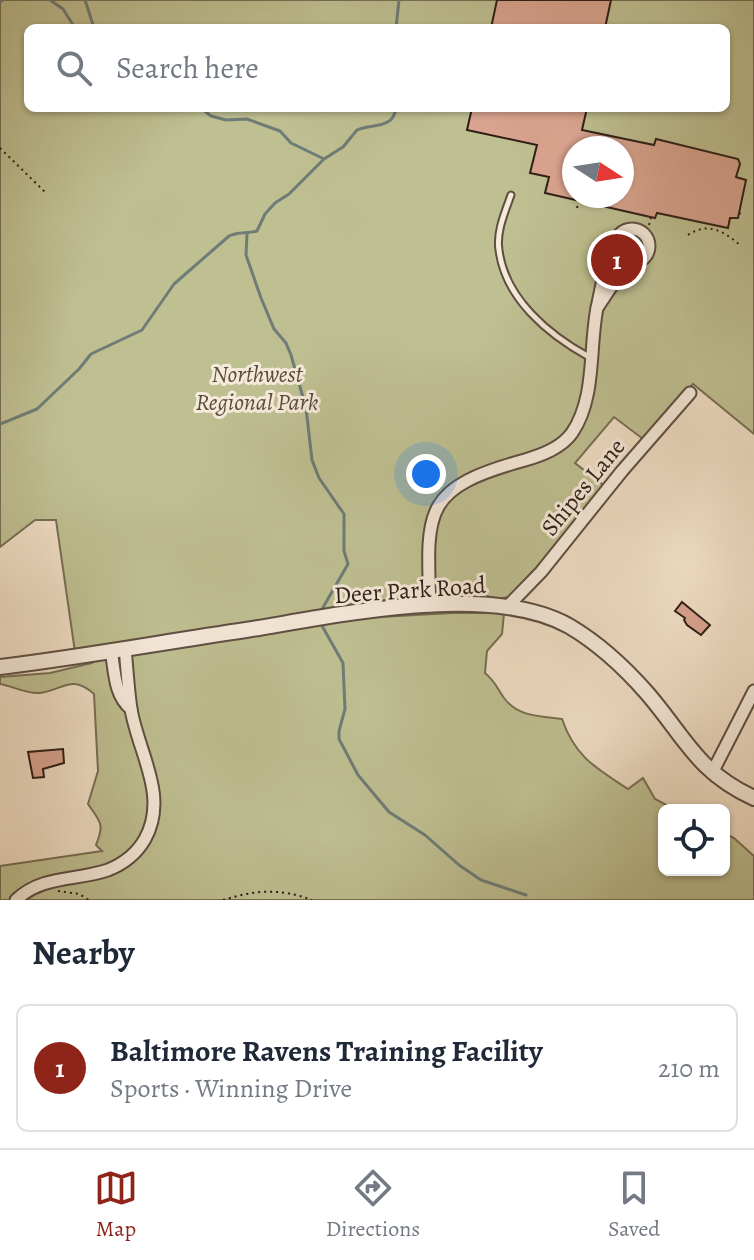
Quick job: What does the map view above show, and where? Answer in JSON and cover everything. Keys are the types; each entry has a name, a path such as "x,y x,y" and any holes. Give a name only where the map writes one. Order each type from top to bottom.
{"street":[{"path":"430,606 429,537 438,507 451,490 467,478 534,457 562,443 571,434 585,408 598,292 622,259"},
{"name":"Shipes Lane","path":"507,607 541,572 690,393"},
{"name":"Deer Park Road","path":"0,667 311,619 430,606 469,604 507,607 557,620 598,647 642,687 690,751 712,773 754,798"},
{"path":"16,900 43,883 113,868 142,844 150,828 154,801 131,709 123,703 118,691 118,649"},
{"path":"712,773 754,691"}],"lane":[{"path":"511,195 499,234 499,251 513,289 537,321 590,357"}],"path":[{"path":"0,148 45,192"},
{"path":"649,225 651,217"},
{"path":"688,235 711,226 741,246"},
{"path":"54,890 79,894 89,900"},
{"path":"223,900 259,890 299,895 312,900"}],"green space":[{"name":"Northwest Regional Park","path":"0,0 754,0 754,434 693,384 643,439 614,417 575,463 607,488 511,596 426,595 347,610 362,618 504,613 502,634 487,651 485,673 516,709 562,719 573,743 596,768 628,789 643,778 655,799 665,804 658,804 658,876 730,876 730,836 754,856 754,900 0,900 0,866 102,851 96,845 100,823 88,804 98,771 94,694 73,684 39,693 0,684 0,677 50,673 92,663 91,649 75,652 56,520 35,520 0,547"}],"building":[{"path":"497,0 611,0 606,24 492,24"},
{"path":"471,112 586,112 582,130 611,136 562,136 562,197 545,193 549,177 530,173 537,145 467,130"},
{"path":"656,139 738,159 740,164 736,177 746,180 738,218 730,218 728,228 657,213 655,218 611,208 634,208 634,141 654,145"},
{"path":"682,602 710,625 701,635 675,611"},
{"path":"63,749 64,763 43,769 44,777 33,778 28,752"}],"waterway":[{"path":"50,0 63,9 72,24"},
{"path":"85,0 93,24"},
{"path":"396,24 399,0"},
{"path":"206,112 226,120 247,119 280,131 291,143 324,159"},
{"path":"0,424 37,409 91,354 142,330 174,284 229,236 257,231 265,214 275,203 289,194 324,159 343,147 357,130 386,123 395,112"},
{"path":"247,234 246,255 261,298 274,329 291,355 306,408 312,460 319,478 344,514 344,551 348,564 321,611"},
{"path":"321,624 343,663 345,709 339,739 358,775 389,812 425,835 459,865 481,880 526,895"}],"place":[{"name":"Baltimore Ravens Training Facility","path":"617,260"}]}
